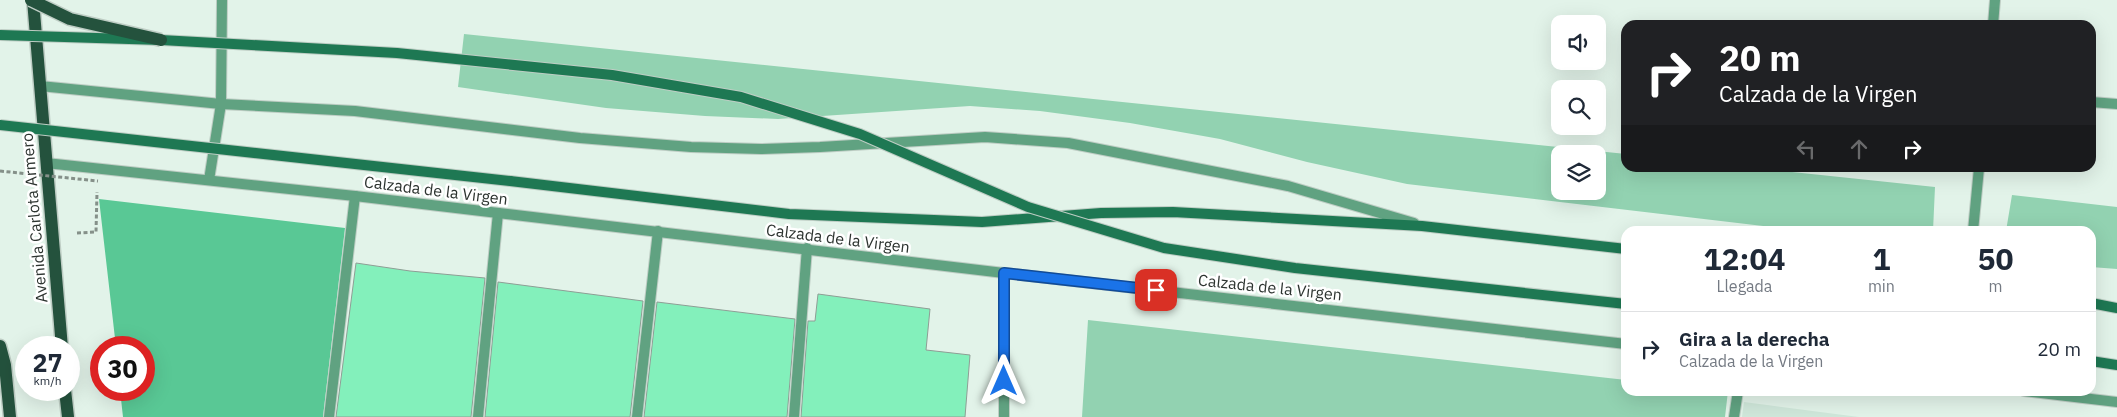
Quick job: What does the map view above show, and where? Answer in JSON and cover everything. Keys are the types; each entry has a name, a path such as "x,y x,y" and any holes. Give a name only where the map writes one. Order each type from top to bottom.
{"main road":[{"path":"32,0 70,19 161,40"},
{"name":"Avenida Carlota Armero","path":"32,0 61,336"},
{"name":"Calzada de la Virgen","path":"0,35 161,40 397,53 612,75 741,97 860,134 1028,207 1164,248 1295,268 1621,303"},
{"name":"Calzada de la Virgen","path":"0,125 510,181 789,214 982,222 1102,213 1173,212 1422,226 1621,248"},
{"path":"2096,304 2117,308"},
{"path":"0,346 5,365 10,417"},
{"path":"2096,362 2117,365"},
{"path":"67,401 68,417"}],"street":[{"path":"209,180 221,104 222,0"},
{"path":"1993,20 1995,0"},
{"path":"40,86 221,104 355,111 580,138 691,147 761,149 820,147 985,137 1068,143 1288,186 1422,226"},
{"path":"2096,102 2117,104"},
{"name":"Calzada de la Virgen","path":"46,163 354,196 1621,343"},
{"path":"1973,226 1979,172"},
{"path":"330,417 354,196"},
{"path":"478,417 498,213"},
{"path":"637,417 658,232"},
{"path":"794,417 807,248"},
{"path":"1004,273 1004,417"},
{"path":"1734,417 1737,396"},
{"path":"2066,396 2117,402"}],"path":[{"path":"0,171 98,181 96,232 52,234"}],"shaded area":[{"path":"1744,402 1820,412 1859,417 1742,417"}],"green space":[{"path":"464,34 1551,146 1551,200 1606,200 1606,152 1621,153 1621,172 1791,172 1935,187 1933,226 1763,226 1407,184 1307,162 1220,139 1130,123 1040,111 970,106 778,119 705,116 606,108 458,87"},
{"path":"2012,195 2117,207 2117,269 2096,267 2096,226 2007,226"},
{"path":"99,199 345,228 323,417 123,417 121,401 155,401 155,336 115,336"},
{"path":"1088,320 1621,379 1621,396 1727,396 1725,417 1082,417"}],"building":[{"path":"356,263 410,271 485,278 471,417 336,417"},
{"path":"498,282 643,301 630,417 485,417"},
{"path":"818,294 930,309 926,350 970,355 965,417 801,417 808,321 815,321"},
{"path":"657,302 795,319 787,417 644,417"}],"route":[{"path":"1004,381 1004,273 1156,290"}]}
